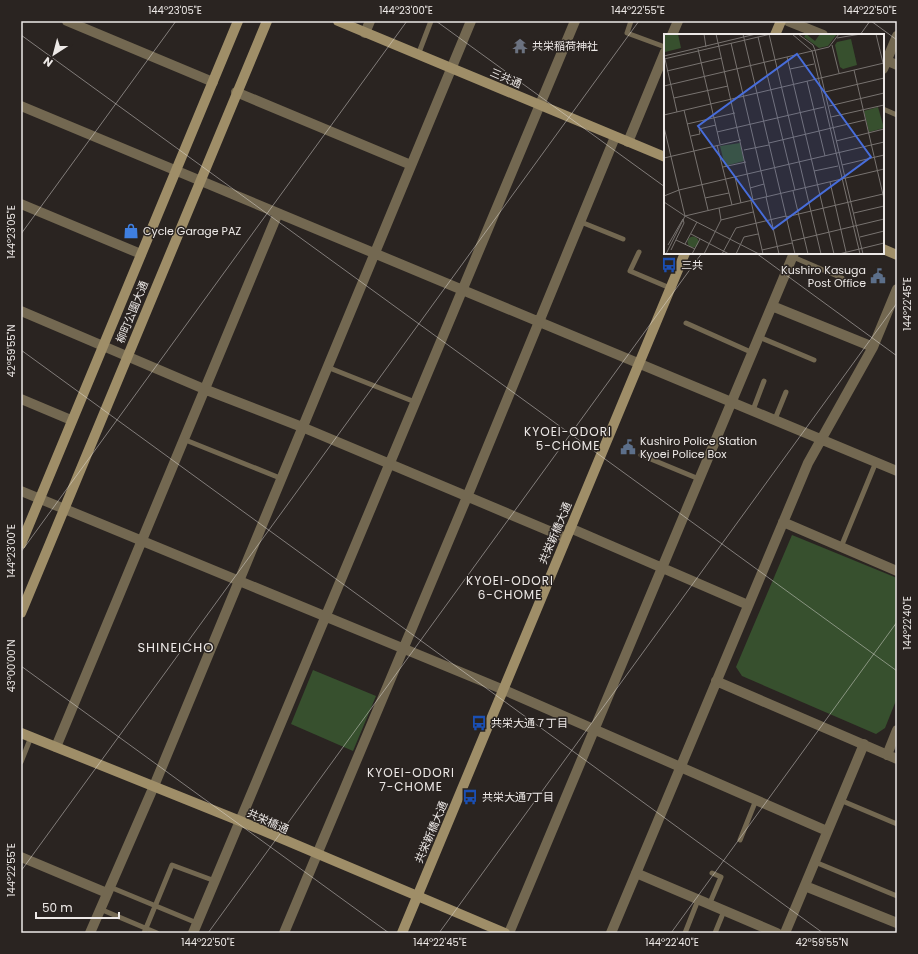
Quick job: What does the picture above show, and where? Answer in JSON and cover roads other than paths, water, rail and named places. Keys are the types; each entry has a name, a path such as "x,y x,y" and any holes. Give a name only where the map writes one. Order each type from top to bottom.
{"street":[{"path":"67,21 213,82"},
{"name":"柳町公園大通","path":"21,544 238,21"},
{"name":"柳町公園大通","path":"22,609 266,21"},
{"name":"三共通","path":"338,21 664,157"},
{"path":"365,33 370,21"},
{"path":"90,933 154,786 237,581 375,253 470,21"},
{"path":"195,928 575,21"},
{"path":"672,34 678,21"},
{"path":"776,34 781,21"},
{"path":"788,21 820,34"},
{"path":"897,36 884,63 897,65"},
{"path":"628,142 664,54"},
{"path":"236,92 411,165"},
{"path":"21,106 640,362 897,471"},
{"path":"284,933 402,649 468,497 539,320 616,137"},
{"path":"22,207 141,254"},
{"path":"56,747 278,213"},
{"path":"884,249 897,255"},
{"name":"共栄新橋大通","path":"402,933 685,254"},
{"path":"509,933 794,255"},
{"path":"611,933 808,463 873,347 893,308 897,289"},
{"path":"772,306 873,347"},
{"path":"21,311 103,345 127,357 302,427 468,497 662,568 748,605"},
{"path":"21,399 72,420"},
{"path":"21,491 504,690 827,831"},
{"path":"783,522 897,571"},
{"path":"716,681 897,759"},
{"path":"887,754 897,730"},
{"name":"共栄橋通","path":"21,733 240,821 317,855 505,933"},
{"path":"785,933 864,744"},
{"path":"21,857 109,890"},
{"path":"636,873 777,933"},
{"path":"804,886 897,923"}],"lane":[{"path":"418,55 431,21"},
{"path":"631,21 627,33 664,47"},
{"path":"884,109 897,115"},
{"path":"581,222 623,239"},
{"path":"639,252 630,271 670,288"},
{"path":"794,255 842,278"},
{"path":"686,323 753,353"},
{"path":"759,337 814,360"},
{"path":"327,367 415,402"},
{"path":"753,410 764,381"},
{"path":"774,419 786,392"},
{"path":"183,439 280,478"},
{"path":"641,455 699,479"},
{"path":"841,547 876,462"},
{"path":"21,762 31,737"},
{"path":"740,840 756,800"},
{"path":"840,800 897,824"},
{"path":"815,862 897,896"},
{"path":"145,931 172,865 215,881"},
{"path":"710,905 721,877 712,873"},
{"path":"109,890 156,906 195,928"},
{"path":"685,933 698,900"},
{"path":"100,910 145,931 158,933"},
{"path":"715,933 724,911"}],"place":[{"name":"共栄稲荷神社","path":"520,46"},
{"name":"Cycle Garage PAZ","path":"131,231"},
{"name":"三共","path":"669,265"},
{"name":"Kushiro Kasuga Post Office","path":"878,276"},
{"name":"Kushiro Police Station Kyoei Police Box","path":"628,447"},
{"name":"共栄大通７丁目","path":"479,723"},
{"name":"共栄大通7丁目","path":"470,797"}],"district":[{"name":"KYOEI-ODORI 5-CHOME","path":"568,438"},
{"name":"KYOEI-ODORI 6-CHOME","path":"510,587"},
{"name":"SHINEICHO","path":"176,647"},
{"name":"KYOEI-ODORI 7-CHOME","path":"411,779"}]}
